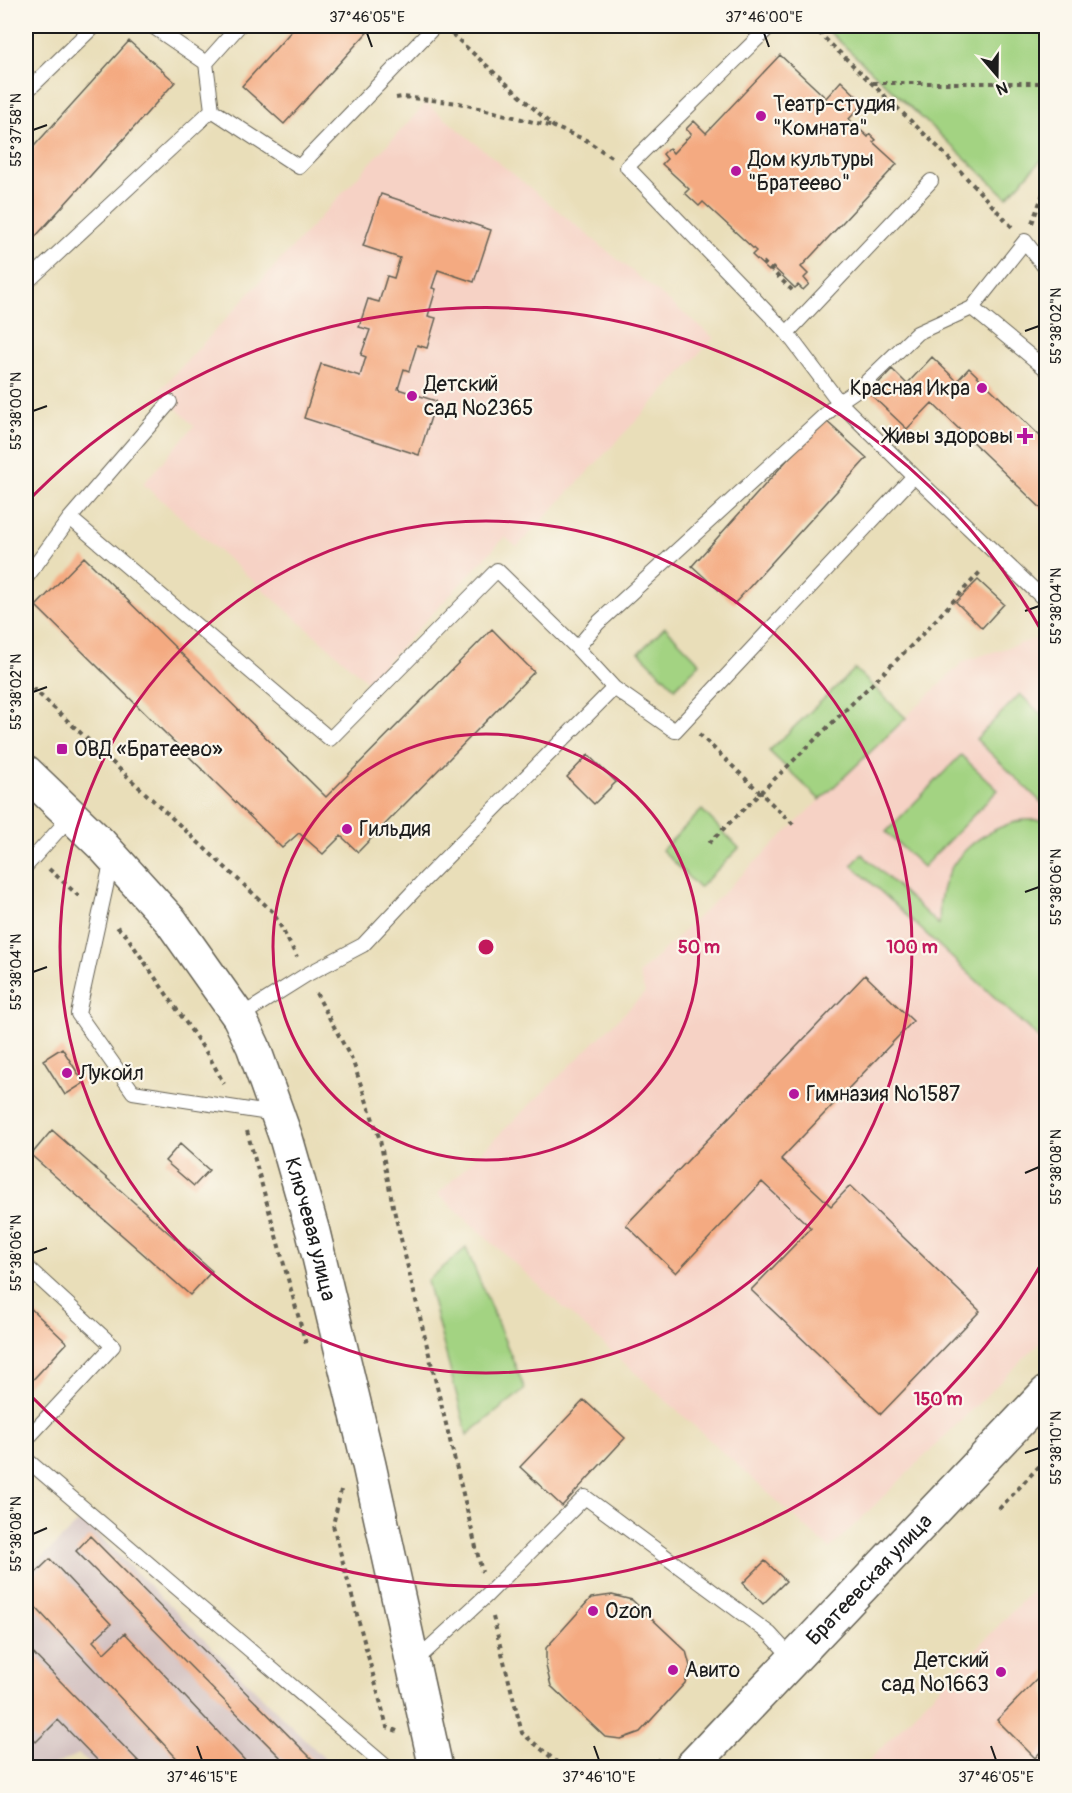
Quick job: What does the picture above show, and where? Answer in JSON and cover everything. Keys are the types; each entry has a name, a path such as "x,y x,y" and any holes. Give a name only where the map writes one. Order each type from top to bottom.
{"street":[{"name":"Ключевая улица","path":"26,772 113,857 171,921 239,1017 253,1046 278,1114 316,1243 365,1445 436,1767"},
{"name":"Братеевская улица","path":"690,1767 1047,1393"}],"lane":[{"path":"26,92 94,26"},
{"path":"152,26 207,63"},
{"path":"238,26 207,63 213,110 299,167 435,26"},
{"path":"767,28 627,167 787,333 839,402 1047,601"},
{"path":"26,283 213,110"},
{"path":"787,333 931,182"},
{"path":"577,648 598,623 839,402 861,387 917,333 972,308 1025,241 1047,269"},
{"path":"972,308 1047,369"},
{"path":"26,578 70,518 170,402"},
{"path":"70,518 330,739 497,570 577,648 614,688 675,731 914,476"},
{"path":"239,1017 306,975 363,945 614,688"},
{"path":"26,866 72,815"},
{"path":"113,857 78,1014 133,1092 278,1114"},
{"path":"26,1266 112,1346 26,1440"},
{"path":"26,1459 388,1767"},
{"path":"413,1664 487,1595 585,1497 770,1634 793,1659"}],"path":[{"path":"812,26 938,147 1025,241 1047,186"},
{"path":"451,33 554,127"},
{"path":"872,83 1047,83"},
{"path":"359,104 402,97 447,102 554,127 586,140 627,167"},
{"path":"763,262 810,309"},
{"path":"710,843 915,642 997,554"},
{"path":"26,682 273,912 353,1062 380,1140 393,1206 522,1733 564,1767"},
{"path":"685,721 794,825"},
{"path":"36,855 64,884 126,934 210,1058 237,1108 260,1172 306,1346"},
{"path":"999,1509 1047,1459"},
{"path":"343,1484 333,1525 387,1727 397,1730 398,1740"}],"shaded area":[{"name":"Детский сад №2365","path":"426,103 714,338 517,547 505,537 368,682 143,484 194,426 159,391"},
{"name":"Гимназия №1587","path":"1035,639 1046,649 1046,1337 830,1549 438,1194 645,993 639,974 964,661"},
{"path":"82,1519 333,1767 93,1767 79,1754 50,1767 26,1768 26,1573"},
{"name":"Детский сад №1663","path":"1046,1576 1046,1767 863,1767"}],"green space":[{"path":"823,26 1046,26 1046,155 1007,197"},
{"path":"665,627 700,663 675,688 639,652"},
{"path":"855,669 906,718 820,800 769,751"},
{"path":"1020,694 1046,719 1046,807 976,739"},
{"path":"961,755 998,790 923,867 886,832"},
{"path":"702,810 739,848 699,888 662,850"},
{"path":"1023,820 1046,820 1046,1045 852,865 862,854 939,925 940,902 944,886 958,858 980,838"},
{"path":"466,1248 525,1389 467,1435 427,1281"}],"building":[{"path":"296,26 373,26 284,124 242,86"},
{"path":"129,41 175,82 26,247 26,155"},
{"path":"780,55 826,98 841,81 864,103 849,119 868,137 870,134 876,140 873,142 897,164 801,267 808,274 804,278 809,284 803,290 798,285 795,288 773,267 769,271 752,255 756,251 703,202 699,206 685,193 689,189 662,164 667,159 663,154 669,148 673,153 691,134 686,129 694,121 706,133"},
{"path":"381,194 491,230 474,282 438,270 432,288 436,289 428,316 436,318 427,348 417,345 409,371 404,369 398,389 436,401 419,455 304,418 321,364 360,376 366,357 361,355 370,330 359,327 368,299 379,302 387,276 394,278 400,258 363,246"},
{"path":"932,357 957,381 969,368 1041,437 1046,432 1046,513 932,403 907,429 869,393 892,369 907,384"},
{"path":"824,419 867,458 734,604 692,566"},
{"path":"84,557 326,797 492,629 534,672 358,852 341,836 323,854 299,833 282,848 36,606"},
{"path":"978,580 1004,604 982,628 956,602"},
{"path":"588,755 616,782 594,804 567,777"},
{"path":"865,975 913,1021 781,1159 831,1206 850,1186 980,1311 881,1414 751,1290 811,1228 762,1182 676,1273 626,1225"},
{"path":"62,1048 84,1083 65,1095 43,1060"},
{"path":"52,1130 212,1271 190,1295 31,1155"},
{"path":"180,1144 209,1170 194,1186 165,1161"},
{"path":"26,1304 67,1343 26,1387"},
{"path":"584,1400 625,1438 562,1506 520,1467"},
{"path":"90,1536 321,1768 291,1768 76,1551"},
{"path":"50,1559 111,1624 93,1641 104,1653 125,1633 252,1768 186,1768 26,1597 26,1582"},
{"path":"765,1561 786,1581 763,1604 743,1583"},
{"path":"612,1595 632,1600 686,1651 690,1666 685,1683 640,1732 621,1739 605,1737 551,1686 546,1666 546,1648 591,1598"},
{"path":"26,1646 145,1768 105,1768 58,1720 36,1742 26,1731"},
{"path":"1046,1670 1046,1746 1035,1758 997,1720"}],"place":[{"name":"Театр-студия \"Комната\"","path":"761,116"},
{"name":"Дом культуры \"Братеево\"","path":"736,171"},
{"name":"Красная Икра","path":"982,388"},
{"name":"Детский сад №2365","path":"412,396"},
{"name":"Живы здоровы","path":"1025,436"},
{"name":"ОВД «Братеево»","path":"62,749"},
{"name":"Гильдия","path":"347,829"},
{"name":"Лукойл","path":"67,1073"},
{"name":"Гимназия №1587","path":"794,1094"},
{"name":"Ozon","path":"593,1611"},
{"name":"Авито","path":"673,1670"},
{"name":"Детский сад №1663","path":"1001,1672"}]}
